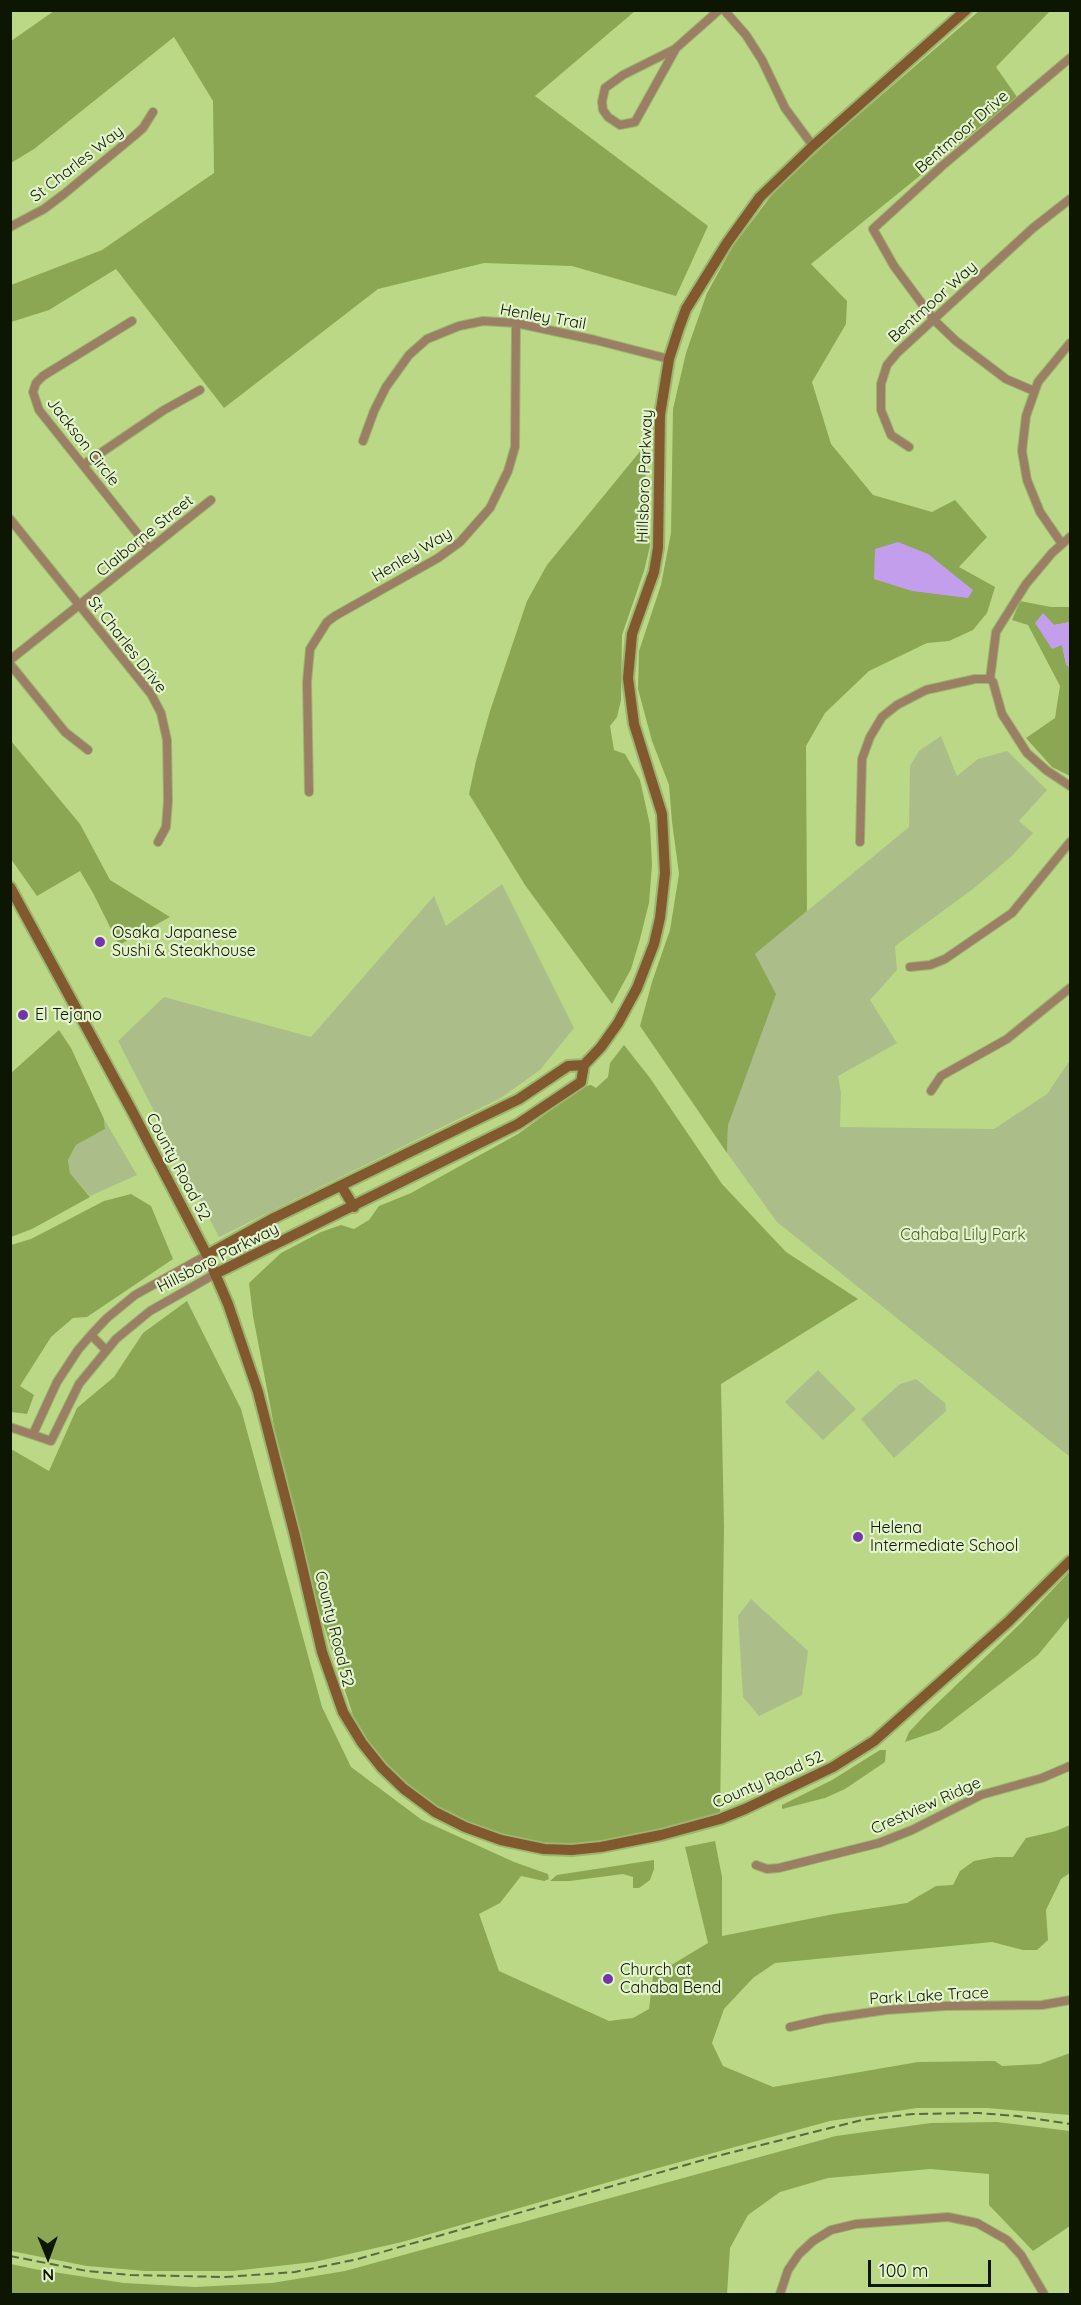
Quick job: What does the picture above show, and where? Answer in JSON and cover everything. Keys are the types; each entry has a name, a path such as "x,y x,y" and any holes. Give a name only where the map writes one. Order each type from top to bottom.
{"street":[{"path":"675,50 635,122 620,125 608,117 603,110 602,102 605,88 623,75 675,49 722,10 746,35 762,60 785,108 813,146"},
{"name":"Hillsboro Parkway","path":"584,1065 568,1066 519,1100 274,1218 135,1295 107,1318 78,1350 57,1382 33,1434 51,1441 79,1384 106,1350 132,1324 150,1311 215,1274 518,1124 581,1082 584,1065 609,1037 637,988 654,944 662,906 666,859 662,814 634,724 628,678 632,634 654,572 658,548 659,426 669,359 686,309 727,243 760,197 813,146 966,10"},
{"name":"Bentmoor Drive","path":"934,320 894,266 873,229 942,166 1071,58"},
{"name":"St Charles Way","path":"10,227 44,209 64,194 143,128 153,112"},
{"name":"Bentmoor Way","path":"909,447 891,435 881,410 881,384 887,365 898,352 1033,228 1071,199"},
{"path":"934,320 956,341 1006,379 1034,391"},
{"name":"Jackson Circle","path":"132,321 43,376 33,390 39,410 149,548"},
{"name":"Henley Trail","path":"363,441 386,387 409,356 427,339 470,323 483,321 516,323 605,342 669,359"},
{"name":"Henley Way","path":"309,792 307,682 310,649 327,622 453,548 483,519 490,508 508,471 515,447 516,323"},
{"path":"1062,544 1040,512 1027,480 1022,451 1026,417 1038,382 1071,343"},
{"path":"83,465 164,410 200,390"},
{"name":"Claiborne Street","path":"10,662 211,500"},
{"name":"St Charles Drive","path":"10,519 151,694 164,722 167,741 168,822 158,842"},
{"path":"1071,537 1026,584 996,632 990,679 993,682 1002,714 1027,753 1051,774 1071,786"},
{"path":"10,662 66,732 88,750"},
{"path":"860,842 862,759 870,737 882,717 897,705 926,690 975,679 990,679"},
{"path":"910,967 945,959 1012,913 1071,842"},
{"name":"County Road 52","path":"10,887 46,950 207,1255 238,1330 258,1392 296,1536 322,1652 343,1712 362,1743 382,1768 404,1789 450,1820 501,1840 550,1850 601,1847 661,1835 720,1819 777,1796 833,1767 874,1741 1008,1622 1071,1561"},
{"path":"931,1090 941,1076 1007,1039 1071,988"},
{"path":"342,1186 354,1207"},
{"path":"91,1335 106,1350"},
{"path":"10,1427 33,1434"},
{"name":"Crestview Ridge","path":"756,1865 766,1869 779,1868 879,1843 912,1830 981,1795 1042,1778 1071,1766"},
{"name":"Park Lake Trace","path":"790,2027 886,2010 946,2006 1035,2005 1071,2000"},
{"path":"780,2295 788,2270 799,2254 813,2241 831,2230 856,2224 948,2217 978,2223 1007,2240 1021,2255 1044,2295"}],"green space":[{"path":"54,11 635,11 535,96 708,226 676,296 572,266 484,263 378,289 224,408 116,269 49,310 11,322 11,285 102,250 214,173 213,101 174,37 34,149 11,163 11,41"},
{"path":"979,11 1050,11 996,67 1017,97 811,264 847,301 846,324 812,382 831,444 873,495 932,512 955,500 987,537 959,567 995,587 987,613 973,630 949,641 927,643 869,671 825,713 806,746 807,911 755,954 776,994 728,1125 727,1153 640,1026 670,930 679,874 669,785 652,741 638,689 639,651 661,585 671,533 673,409 686,353 707,293 733,246 774,192 834,136"},
{"path":"642,449 649,499 650,546 622,635 621,700 617,717 610,726 614,750 625,754 640,780 650,825 652,865 649,903 640,939 631,969 612,1004 525,885 469,794 490,711 527,601 547,565"},
{"path":"1020,601 1051,607 1070,607 1070,622 1054,625 1066,664 1070,668 1070,776 1052,767 1026,738 1055,718 1060,686 1028,625 1012,620"},
{"name":"Cahaba Lily Park","path":"941,736 957,776 978,759 1007,751 1047,790 1019,821 1033,833 1012,856 973,889 895,946 897,970 870,1000 897,1043 838,1076 841,1093 840,1127 994,1129 1047,1094 1070,1060 1070,1457 777,1222 727,1153 728,1125 755,954 909,827 910,766 919,751"},
{"path":"11,741 80,824 110,880 170,917 119,945 80,871 37,896 11,859"},
{"path":"502,884 574,1028 540,1070 501,1098 219,1237 118,1041 164,997 311,1037 434,896 446,926"},
{"path":"59,1030 71,1048 104,1119 105,1129 76,1145 68,1160 70,1173 90,1197 32,1229 11,1237 11,1073"},
{"path":"624,1045 650,1078 722,1184 786,1252 858,1299 721,1384 724,1527 720,1819 601,1847 544,1849 450,1820 404,1789 362,1743 295,1536 253,1316 249,1283 281,1253 321,1232 341,1225 354,1229 369,1220 379,1206 411,1193 518,1134 582,1087 591,1085 596,1088 608,1077 610,1063"},
{"path":"104,1119 137,1175 90,1196 70,1173 68,1160 76,1145 105,1129"},
{"path":"131,1194 151,1206 173,1259 87,1317 73,1318 51,1337 20,1386 34,1395 27,1414 11,1412 11,1245 31,1239 104,1201"},
{"path":"187,1301 241,1409 322,1707 351,1767 422,1820 514,1862 548,1874 549,1879 544,1881 521,1876 500,1903 479,1914 499,1971 609,2021 633,2018 649,2009 653,1976 708,1943 685,1847 715,1841 722,1877 722,1936 834,1914 907,1903 936,1886 953,1885 960,1871 974,1861 995,1857 1013,1857 1026,1838 1070,1825 1070,1873 1061,1879 1046,1910 1048,1940 1037,1950 1023,1950 992,1942 775,1963 753,1978 724,2009 712,2043 723,2066 773,2087 918,2062 995,2061 1002,2066 1040,2064 1070,2053 1070,2115 987,2108 917,2108 830,2121 402,2242 314,2262 233,2271 146,2271 87,2266 11,2251 11,1449 49,1471 77,1408 114,1377 143,1333"},
{"path":"818,1370 856,1409 823,1440 785,1402"},
{"path":"916,1379 945,1403 946,1411 894,1458 861,1419 900,1384"},
{"path":"1070,1571 1070,1616 1038,1655 940,1730 905,1742 909,1732 927,1713 1020,1624"},
{"path":"751,1599 808,1651 802,1695 759,1716 743,1697 738,1616"},
{"path":"880,1750 886,1750 885,1762 845,1789 825,1798 782,1809 782,1805 832,1780"},
{"path":"654,1860 650,1880 639,1888 633,1888 633,1877 623,1874 570,1881 550,1881 557,1875"},
{"path":"997,2122 1070,2131 1070,2226 1033,2251 989,2205 989,2174 930,2169 828,2178 780,2192 748,2215 730,2248 727,2294 11,2294 11,2264 124,2283 195,2287 272,2283 345,2271 836,2136 931,2123"}],"shaded area":[{"path":"898,542 928,554 973,590 968,598 912,591 874,579 875,549"},
{"path":"1043,613 1054,625 1070,622 1070,668 1066,664 1062,645 1052,649 1035,623"}],"railway":[{"path":"10,2256 87,2271 131,2275 225,2277 295,2272 358,2259 717,2156 862,2120 913,2114 978,2113 1070,2124"}],"place":[{"name":"Osaka Japanese Sushi & Steakhouse","path":"100,942"},
{"name":"El Tejano","path":"23,1015"},
{"name":"Helena Intermediate School","path":"858,1537"},
{"name":"Church at Cahaba Bend","path":"608,1979"}]}
